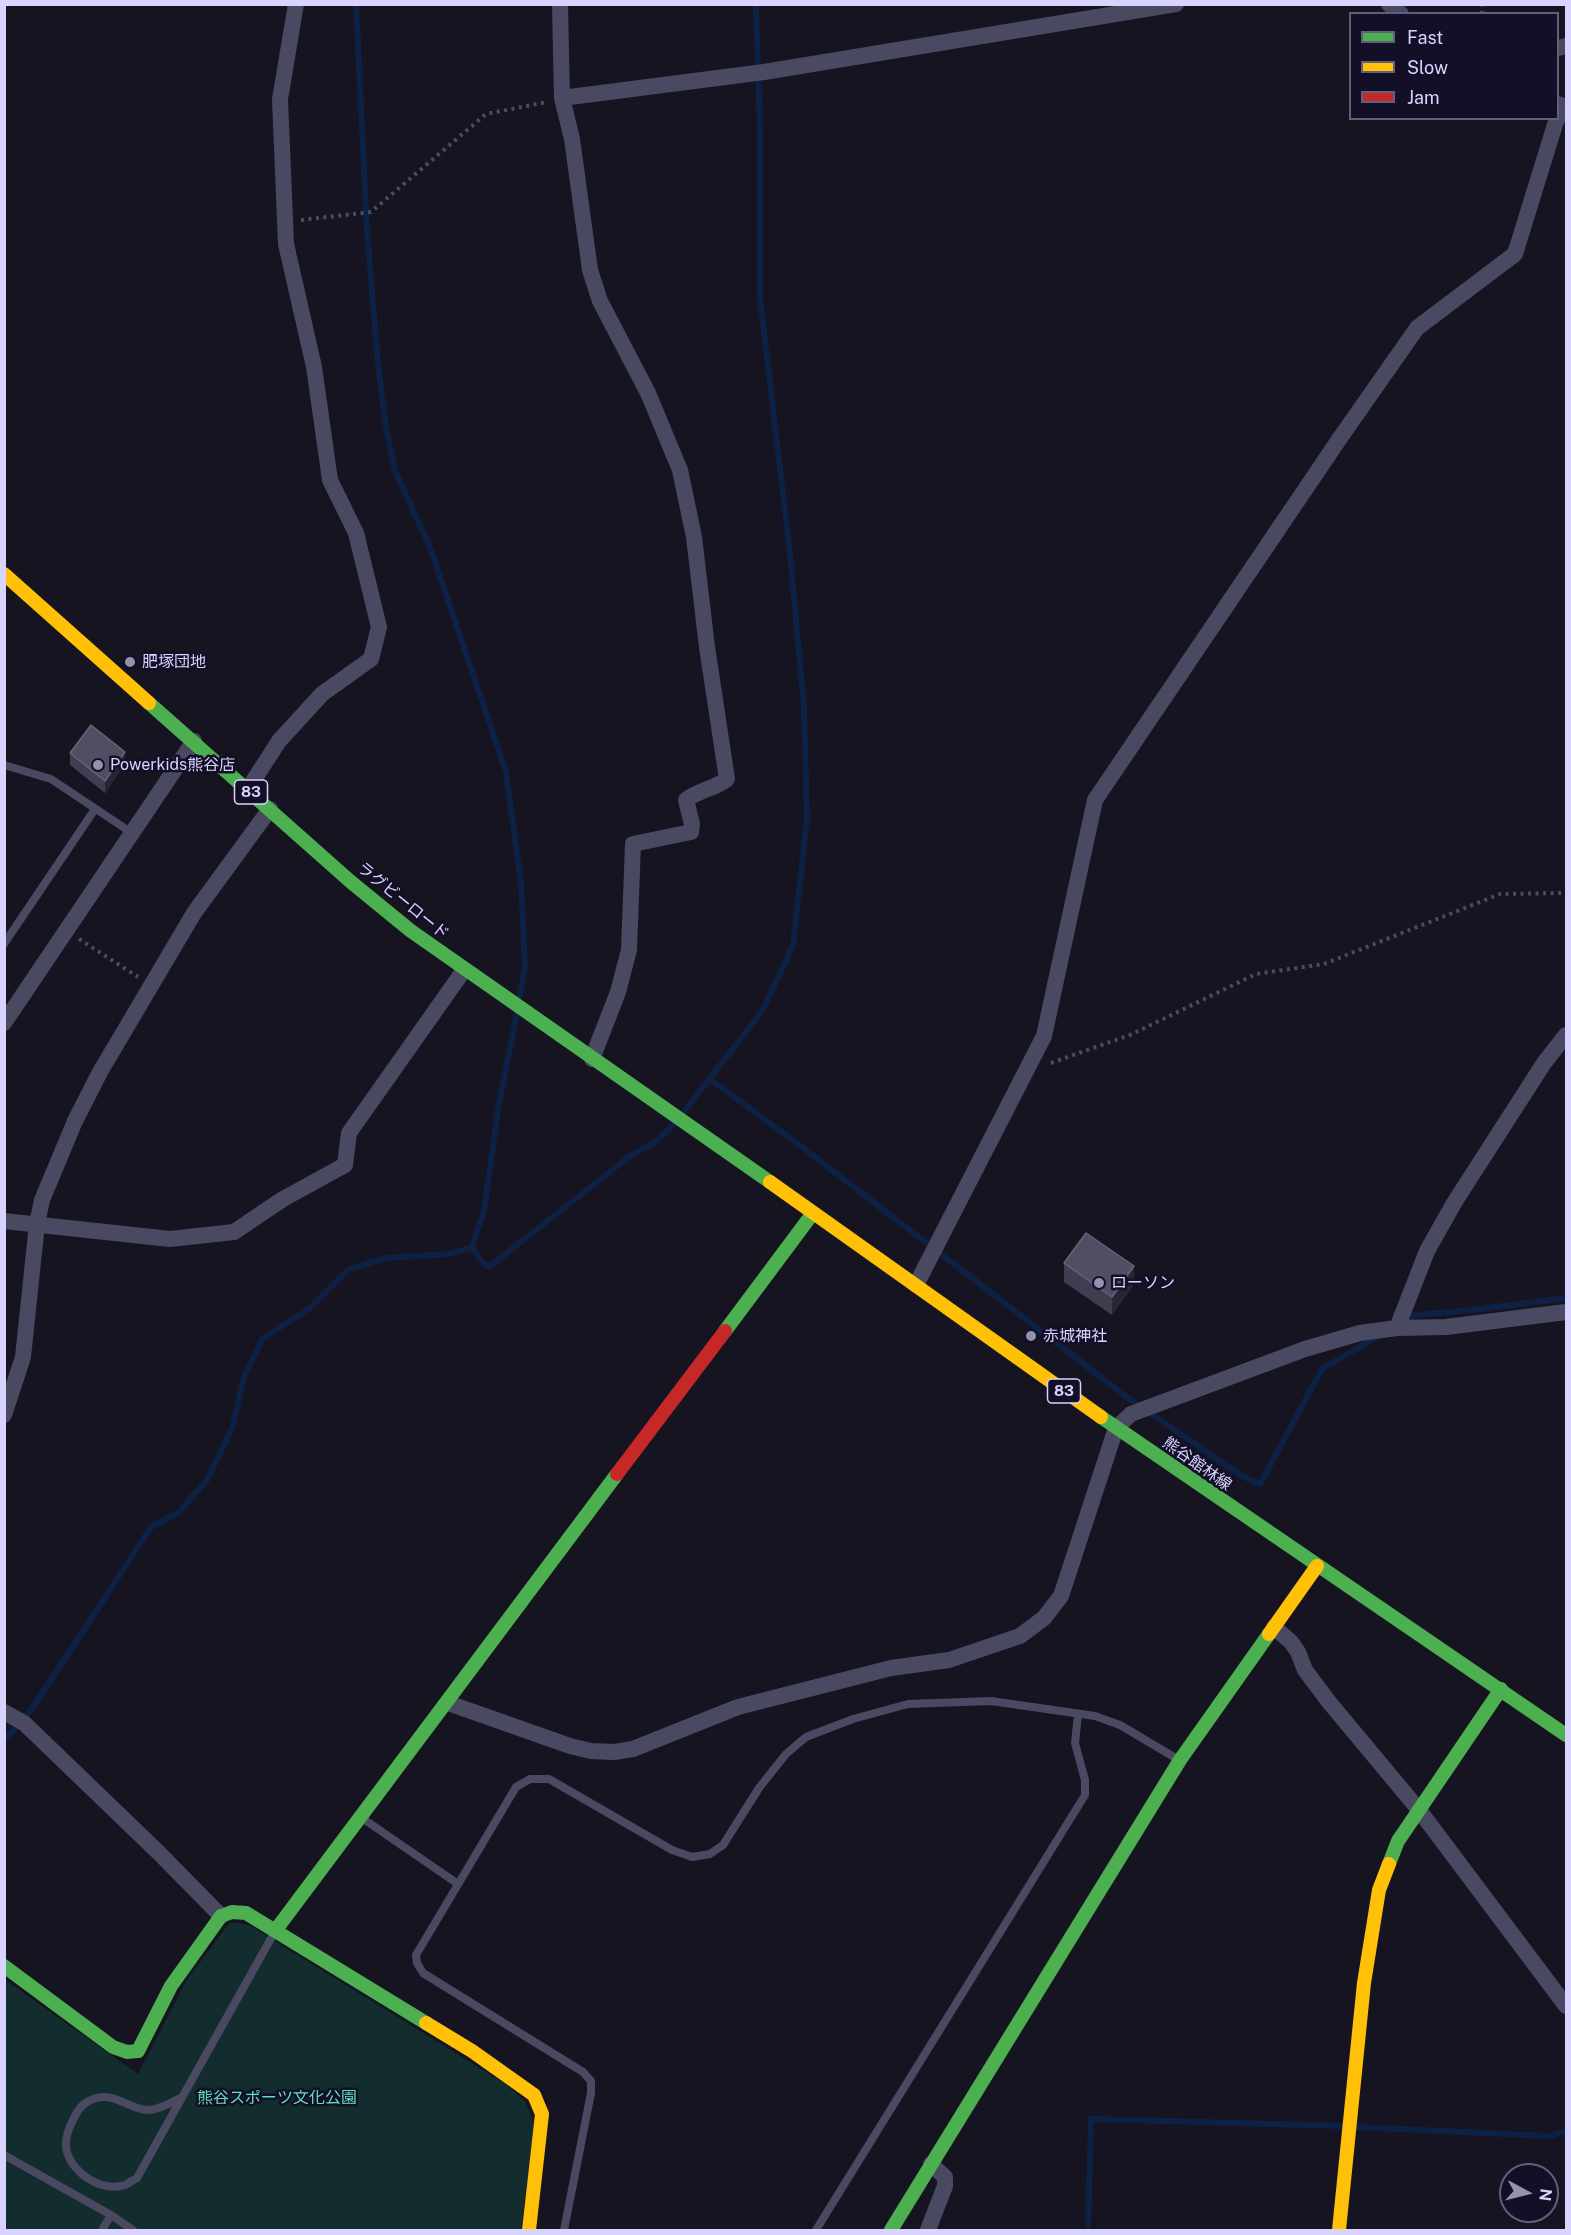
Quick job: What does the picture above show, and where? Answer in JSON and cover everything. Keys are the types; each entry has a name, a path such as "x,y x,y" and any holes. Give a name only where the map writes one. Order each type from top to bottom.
{"street":[{"path":"248,789 279,741 322,694 371,659 379,627 356,533 330,480 314,367 286,244 280,99 296,4"},
{"path":"560,4 562,98 572,140 590,270 600,301 648,393 680,470 694,537 727,780 694,793 686,800 692,824 691,832 633,844 629,950 618,992 592,1059"},
{"path":"562,98 764,72 1176,4"},
{"path":"916,1285 1044,1036 1095,801 1333,448 1417,328 1515,254 1557,120"},
{"name":"ラグビーロード","path":"4,574 351,882 411,931 813,1213"},
{"path":"4,1023 194,741"},
{"path":"4,1415 23,1357 37,1224 42,1200 75,1121 100,1072 194,913 270,809"},
{"path":"4,1221 170,1239 234,1232 283,1199 345,1165 349,1133 464,970"},
{"path":"1397,1328 1427,1251 1454,1203 1544,1063 1566,1035"},
{"path":"275,1931 813,1213"},
{"name":"熊谷館林線","path":"813,1213 1116,1428 1566,1735"},
{"path":"448,1703 570,1746 591,1751 614,1752 652,1743 682,1728 738,1707 891,1668 949,1660 1020,1636 1044,1618 1061,1596 1116,1428 1131,1414 1305,1349 1360,1333 1397,1328 1446,1327 1566,1312"},
{"path":"891,2230 1179,1760 1317,1566"},
{"path":"1274,1627 1291,1642 1305,1670 1329,1702 1419,1810 1566,2006"},
{"path":"1339,2230 1364,1983 1379,1890 1398,1841 1501,1689"},
{"path":"4,1712 24,1723 159,1853 221,1917"},
{"path":"4,1966 112,2047 127,2052 138,2051 171,1986 221,1917 232,1912 246,1913 472,2051 534,2095 542,2114 529,2230"},
{"path":"928,2230 945,2186 945,2177 931,2164"}],"lane":[{"path":"4,765 51,779 132,833"},
{"path":"4,944 95,809"},
{"path":"564,2230 591,2093 591,2081 584,2072 423,1973 417,1963 416,1955 516,1787 530,1779 549,1779 672,1850 692,1857 710,1854 723,1845 759,1788 786,1754 806,1737 853,1719 908,1704 992,1701 1095,1716 1120,1725 1179,1760"},
{"path":"816,2230 1085,1795 1085,1780 1075,1743 1078,1714"},
{"path":"362,1817 458,1884"},
{"path":"182,2097 151,2110 141,2110 120,2100 105,2097 90,2100 82,2105 68,2131 66,2147 72,2162 83,2175 95,2183 110,2186 123,2185 136,2178 182,2097 275,1931"},
{"path":"4,2155 134,2230"},
{"path":"102,2230 111,2215"}],"path":[{"path":"284,222 371,212 486,114 562,98"},
{"path":"1025,1072 1130,1035 1256,975 1324,964 1500,894 1566,893"},
{"path":"66,931 152,985"}],"green space":[{"name":"熊谷スポーツ文化公園","path":"230,1922 249,1925 504,2083 525,2101 534,2123 521,2230 5,2230 4,1979 138,2074 186,1981"}],"building":[{"name":"Powerkids熊谷店","path":"91,725 125,752 105,781 70,753"},
{"path":"1086,1233 1134,1266 1112,1297 1064,1263"}],"waterway":[{"path":"356,4 367,231 378,364 386,427 395,471 430,547 506,772 521,883 525,968 519,1000"},
{"path":"682,1114 763,1010 793,945 807,819 804,707 790,554 760,298 760,129 756,4"},
{"path":"472,1247 484,1211 499,1104 517,1013"},
{"path":"710,1079 1128,1398 1242,1476 1260,1484 1322,1369 1378,1336"},
{"path":"472,1247 482,1262 489,1267 630,1156 654,1143 674,1124"},
{"path":"4,1736 7,1737 32,1709 151,1527 178,1513 207,1480 232,1428 244,1377 263,1338 310,1308 349,1269 387,1258 450,1254 472,1247"},
{"path":"1405,1320 1415,1315 1566,1298"},
{"path":"1088,2230 1091,2119 1345,2126"},
{"path":"1355,2127 1550,2136 1566,2131"}],"traffic: fast":[{"path":"149,703 351,882 411,931 770,1182"},
{"path":"725,1331 813,1213"},
{"path":"1101,1417 1566,1735"},
{"path":"275,1931 617,1474"},
{"path":"891,2230 1180,1760 1269,1634"},
{"path":"1389,1864 1398,1841 1501,1689"},
{"path":"4,1966 113,2047 127,2052 138,2051 171,1986 221,1916 232,1912 246,1913 426,2023"}],"traffic: slow":[{"path":"4,574 149,703"},
{"path":"770,1182 1101,1417"},
{"path":"1269,1634 1317,1566"},
{"path":"1339,2230 1364,1983 1379,1890 1389,1864"},
{"path":"426,2023 472,2051 534,2095 542,2114 529,2230"}],"traffic: jam":[{"path":"617,1474 725,1331"}],"place":[{"name":"肥塚団地","path":"130,662"},
{"name":"Powerkids熊谷店","path":"98,765"},
{"name":"ローソン","path":"1099,1283"},
{"name":"赤城神社","path":"1031,1336"}]}
